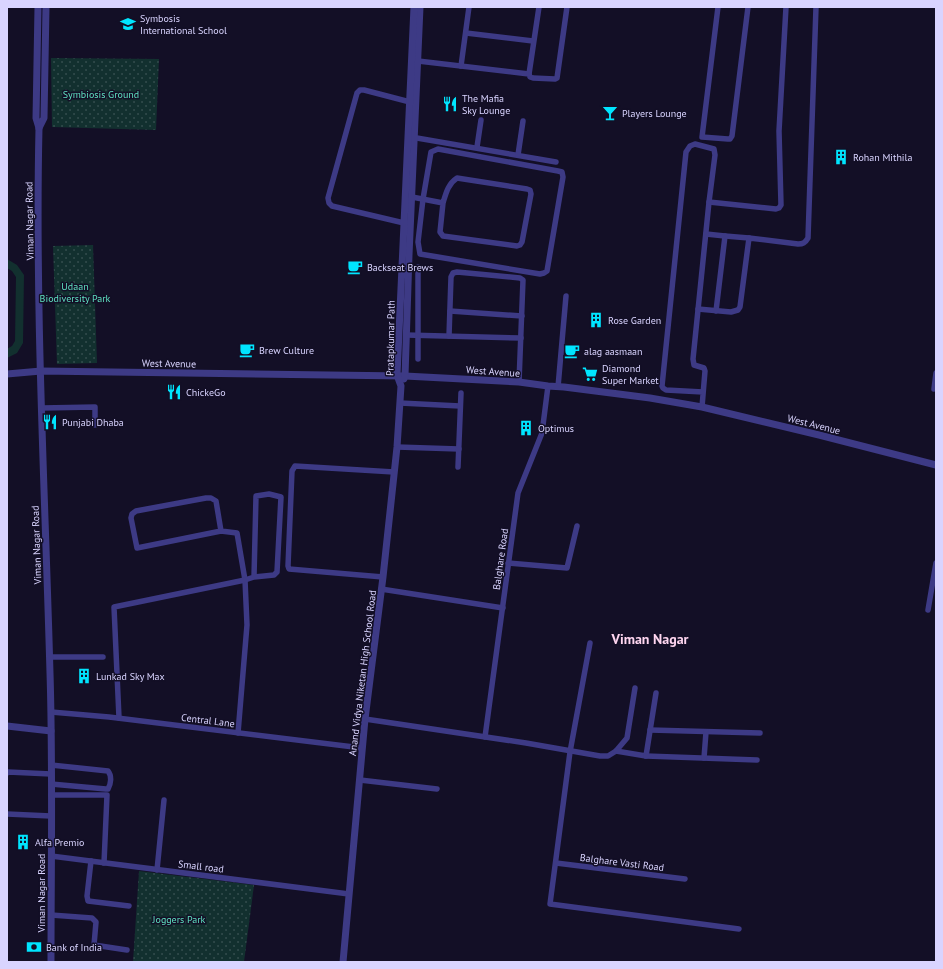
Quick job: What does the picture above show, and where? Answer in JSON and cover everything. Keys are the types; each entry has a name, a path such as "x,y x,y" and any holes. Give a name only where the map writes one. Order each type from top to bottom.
{"street":[{"name":"Viman Nagar Road","path":"38,7 36,118 39,128 38,198 41,371 51,712 51,962"},
{"name":"Viman Nagar Road","path":"39,128 44,118 46,7"},
{"name":"Pratapkumar Path","path":"401,386 405,376 406,335 406,255 404,223 418,61 414,7"},
{"name":"Pratapkumar Path","path":"401,386 398,375 406,255 412,197 410,102 420,7"},
{"path":"461,66 469,7"},
{"path":"529,74 539,7"},
{"path":"418,61 529,74 530,77 533,78 551,80 557,78 567,7"},
{"path":"697,144 702,137 718,7"},
{"path":"702,137 730,139 732,136 748,7"},
{"path":"708,202 776,209 781,205 779,130 786,7"},
{"path":"706,234 798,244 803,244 808,238 816,7"},
{"path":"466,33 534,41"},
{"path":"404,223 332,206 329,203 328,198 357,93 360,90 364,90 410,102"},
{"path":"477,148 481,120"},
{"path":"518,155 523,121"},
{"path":"411,137 556,162"},
{"path":"702,407 705,369 694,365 693,362 708,202 715,155 714,149 697,144 690,146 686,152 662,386 666,390 703,392"},
{"path":"438,149 558,170 562,172 563,177 547,271 540,274 420,254 418,242 423,199 431,152 438,149"},
{"path":"457,178 527,189 530,190 531,194 522,242 517,246 443,236 440,232 443,203 447,190 452,181 457,178"},
{"path":"412,197 443,203"},
{"path":"716,311 725,236"},
{"path":"698,309 735,312 738,310 740,307 749,238"},
{"path":"418,267 418,359"},
{"path":"449,336 451,277 453,273 457,272 522,280 522,316 518,382"},
{"path":"558,387 566,296"},
{"path":"450,311 522,316"},
{"path":"406,335 521,338"},
{"name":"West Avenue","path":"7,374 41,371 398,375 518,382 650,398 702,407 936,465"},
{"path":"934,389 936,373"},
{"name":"Anand Vidya Niketan High School Road","path":"343,962 362,748 383,577 397,447 401,386"},
{"name":"Balghare Road","path":"485,737 518,493 542,433 548,386"},
{"path":"458,467 461,393"},
{"path":"400,403 460,406"},
{"path":"42,408 95,407 95,425"},
{"path":"397,447 459,449"},
{"path":"383,577 289,569 292,471 295,466 394,472"},
{"path":"119,718 114,607 254,577 274,575 277,572 281,497 269,494 256,496 254,577"},
{"path":"221,531 216,501 211,498 136,511 130,518 137,548 221,531 237,533 245,580 247,625 238,733"},
{"path":"508,563 567,568 577,526"},
{"path":"928,610 936,563"},
{"path":"381,589 503,608"},
{"path":"590,643 570,752 550,904 739,929"},
{"path":"50,657 103,657"},
{"path":"365,719 526,743 570,752 608,756 616,751 627,738 635,688"},
{"path":"646,756 656,693"},
{"name":"Central Lane","path":"51,712 119,718 362,748"},
{"path":"7,726 51,731"},
{"path":"650,730 760,733"},
{"path":"704,758 706,732"},
{"path":"616,751 646,756 757,760"},
{"path":"51,766 108,771 111,776 110,787 108,789 51,784"},
{"path":"7,773 51,774"},
{"path":"360,780 437,789"},
{"path":"51,794 107,795 104,863"},
{"path":"156,870 164,800"},
{"path":"7,814 51,816"},
{"name":"Small road","path":"51,856 349,894"},
{"path":"90,861 86,896 88,901 129,906"},
{"name":"Balghare Vasti Road","path":"556,863 685,879"},
{"path":"51,915 92,918 96,922 94,945 127,950"}],"green space":[{"name":"Symbiosis Ground","path":"51,58 159,59 156,130 52,127"},
{"name":"Udaan Biodiversity Park","path":"93,245 97,363 57,364 53,246"},
{"path":"7,259 17,265 24,275 23,343 17,353 7,358 7,349 12,346 15,341 16,277 12,271 7,268"},
{"name":"Joggers Park","path":"139,871 254,885 244,962 133,962"}],"place":[{"name":"Symbosis International School","path":"128,24"},
{"name":"The Mafia Sky Lounge","path":"450,104"},
{"name":"Players Lounge","path":"610,113"},
{"name":"Rohan Mithila","path":"841,157"},
{"name":"Backseat Brews","path":"355,267"},
{"name":"Rose Garden","path":"596,320"},
{"name":"Brew Culture","path":"247,350"},
{"name":"alag aasmaan","path":"572,351"},
{"name":"Diamond Super Market","path":"590,374"},
{"name":"ChickeGo","path":"174,392"},
{"name":"Punjabi Dhaba","path":"50,422"},
{"name":"Optimus","path":"526,428"},
{"name":"Lunkad Sky Max","path":"84,676"},
{"name":"Alfa Premio","path":"23,842"},
{"name":"Bank of India","path":"34,947"}],"district":[{"name":"Viman Nagar","path":"650,639"}]}
